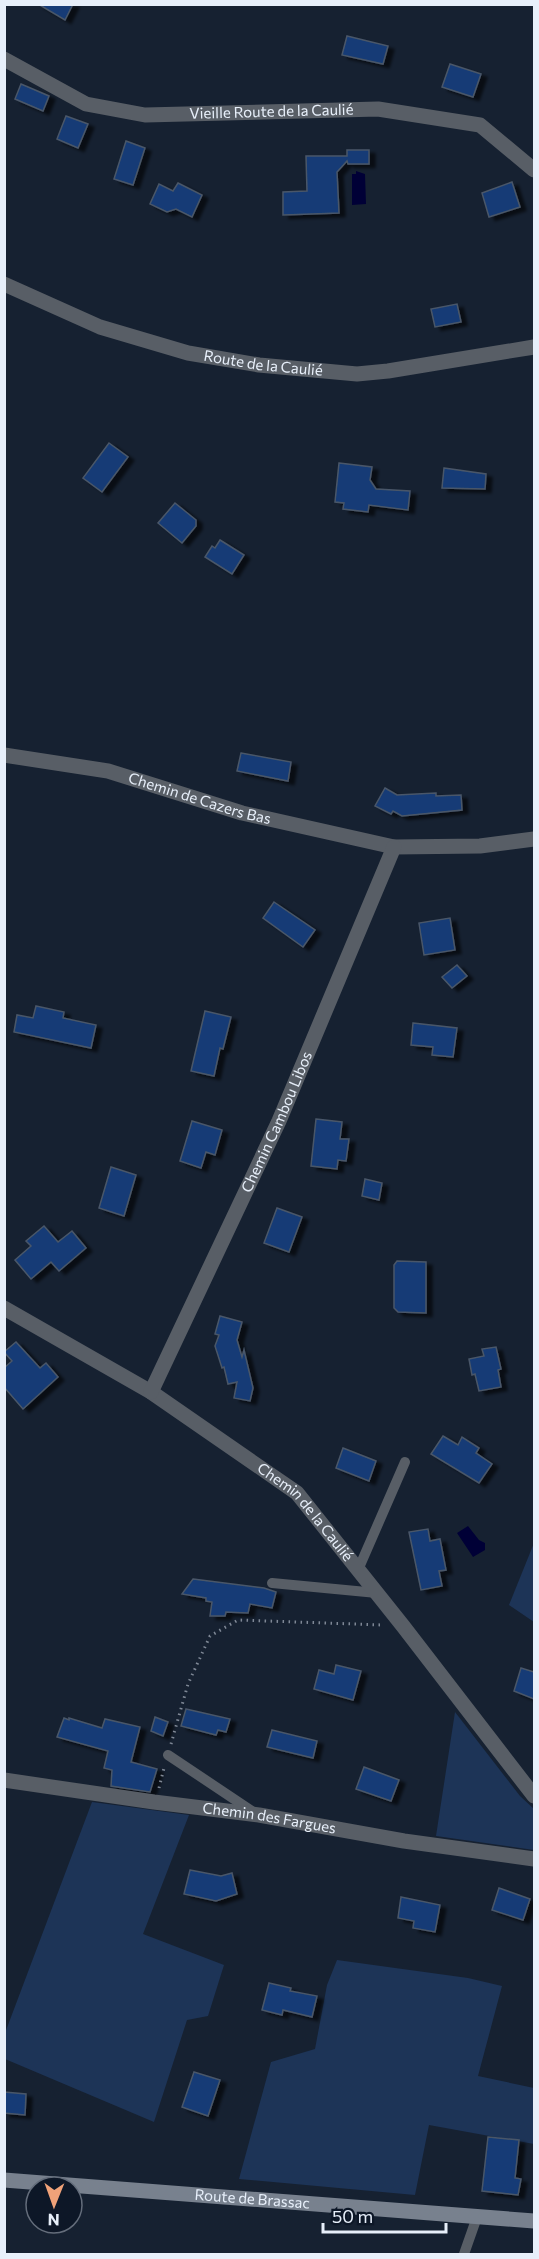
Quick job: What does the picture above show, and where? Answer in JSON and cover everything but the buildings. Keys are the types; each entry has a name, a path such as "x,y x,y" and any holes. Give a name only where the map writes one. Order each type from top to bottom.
{"main road":[{"name":"Route de Brassac","path":"4,2180 534,2222"}],"street":[{"name":"Vieille Route de la Caulié","path":"4,59 86,104 145,115 378,110 480,125 534,170"},
{"name":"Route de la Caulié","path":"4,284 100,327 188,353 259,365 357,374 534,347"},
{"name":"Chemin de Cazers Bas","path":"4,755 108,771 242,813 394,847 480,846 534,839"},
{"name":"Chemin Cambou Libos","path":"151,1392 279,1121 394,847"},
{"name":"Chemin de la Caulié","path":"4,1308 151,1392 297,1493 534,1796"},
{"name":"Chemin des Fargues","path":"4,1780 259,1815 404,1841 534,1859"}],"lane":[{"path":"358,1570 405,1461"},
{"path":"272,1582 377,1593"},
{"path":"168,1755 259,1815"},
{"path":"464,2254 477,2217"}],"path":[{"path":"154,1802 188,1684 210,1636 238,1620 403,1626"}],"shaded area":[{"path":"356,171 365,174 366,204 352,205 352,174 356,174"},
{"path":"468,1526 479,1540 485,1543 485,1550 473,1557 457,1533"},
{"path":"534,1543 534,1622 509,1605"},
{"path":"455,1712 520,1796 534,1809 534,1850 436,1836"},
{"path":"92,1802 189,1815 143,1934 224,1965 208,2016 187,2020 154,2122 5,2059 5,2033"},
{"path":"337,1960 468,1978 502,1986 478,2076 534,2088 534,2144 429,2125 415,2195 239,2179 271,2062 315,2049 327,1985"}]}
